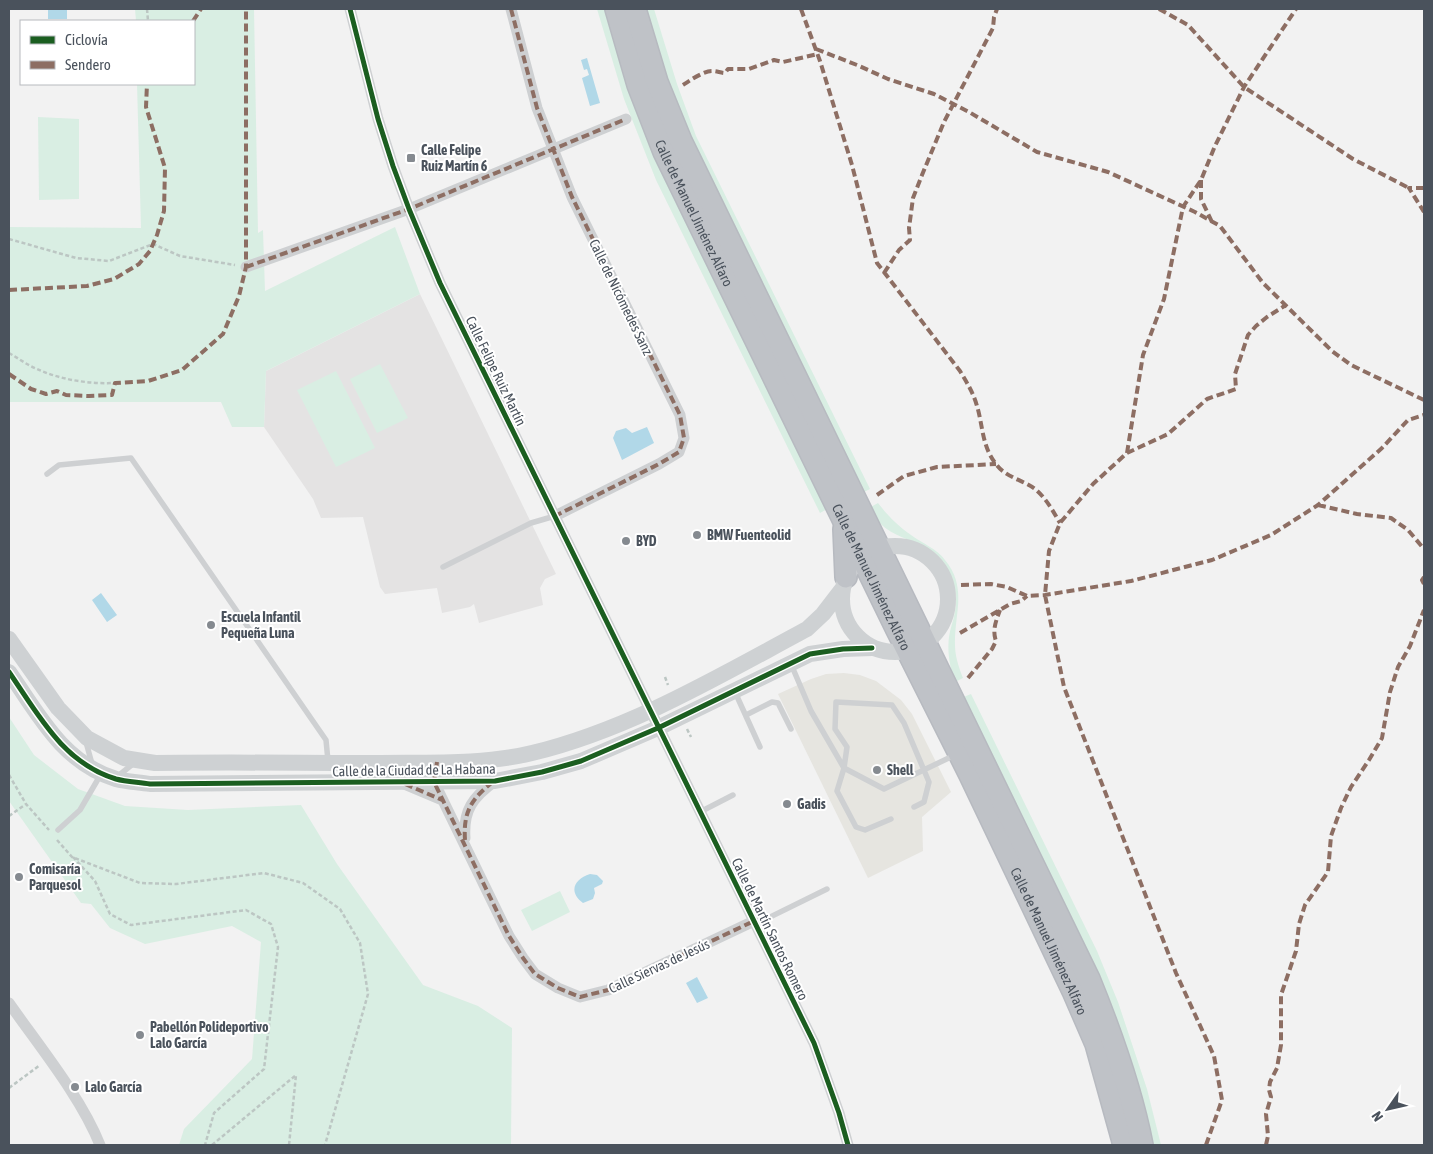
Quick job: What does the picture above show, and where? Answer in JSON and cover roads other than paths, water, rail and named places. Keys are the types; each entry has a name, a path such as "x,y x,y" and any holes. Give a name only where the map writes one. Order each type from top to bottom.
{"highway":[{"name":"Calle de Manuel Jiménez Alfaro","path":"616,9 638,85 664,152 843,519 870,553"},
{"name":"Calle de Manuel Jiménez Alfaro","path":"635,9 657,82 681,141 870,553 917,648 1089,979 1112,1035 1136,1116 1142,1145"},
{"path":"843,519 844,582"},
{"name":"Calle de Manuel Jiménez Alfaro","path":"917,648 959,753 1073,991 1096,1044 1124,1145"}],"street":[{"name":"Calle Felipe Ruiz Martín","path":"350,9 378,119 409,209 440,283 658,728"},
{"name":"Calle de Nicómedes Sanz","path":"511,9 537,108 553,150 572,197 680,415 684,438 679,452 555,516"},
{"path":"246,267 409,209 626,119"},
{"path":"870,553 888,546 910,548 929,558 943,575 947,585 948,607 945,617 935,637 917,648"},
{"name":"Calle de la Ciudad de La Habana","path":"9,639 58,708 84,735 124,758 155,763 437,762 495,759 530,753 576,741 651,711 807,629 823,614 844,582 870,553"},
{"path":"844,582 843,608 847,622 856,634 872,648"},
{"name":"Calle de la Ciudad de La Habana","path":"9,672 51,733 68,752 83,764 104,773 150,784 494,781 542,772 581,761 658,728 810,654 821,651 872,648 884,652 917,648"},
{"name":"Calle de Martín Santos Romero","path":"658,728 814,1043 840,1113 848,1145"},
{"path":"434,782 437,762"},
{"name":"Calle Siervas de Jesús","path":"465,842 464,826 468,809 482,790 494,781"},
{"path":"400,782 442,800"},
{"name":"Calle Siervas de Jesús","path":"434,782 465,842 509,936 522,958 536,974 558,988 580,997 608,990 755,922"},
{"path":"9,1003 67,1086 100,1145"}],"lane":[{"name":"Calle de la Ciudad de La Habana","path":"47,474 59,465 131,458 326,740 329,763"},
{"path":"443,567 532,523 555,516"},
{"path":"791,663 812,711 844,768 884,789 959,753"},
{"path":"734,691 760,747"},
{"path":"746,715 772,702 778,703 791,729"},
{"path":"891,819 865,830 856,827 837,791 844,768 847,748 835,729 836,702 892,705 904,723 929,782 924,802 914,807"},
{"path":"84,735 104,773"},
{"path":"58,830 80,810 104,773 138,760"},
{"path":"700,812 733,796"},
{"path":"755,922 827,889"}],"water":[{"path":"48,9 67,9 67,19 48,19"},
{"path":"587,58 600,103 590,106 582,78 589,75 587,69 584,70 581,60"},
{"path":"647,427 654,443 622,460 613,438 616,431 626,428 632,433"},
{"path":"101,593 117,615 107,622 92,600"},
{"path":"590,874 597,875 603,881 602,884 594,888 593,899 583,903 578,899 574,890 580,879"},
{"path":"697,977 708,998 697,1003 686,983"}],"place":[{"name":"Calle Felipe Ruiz Martín 6","path":"411,158"},
{"name":"BMW Fuenteolid","path":"697,535"},
{"name":"BYD","path":"626,541"},
{"name":"Escuela Infantil Pequeña Luna","path":"211,625"},
{"name":"Shell","path":"877,770"},
{"name":"Gadis","path":"787,804"},
{"name":"Comisaría Parquesol","path":"19,877"},
{"name":"Pabellón Polideportivo Lalo García","path":"140,1035"},
{"name":"Lalo García","path":"75,1087"}]}
